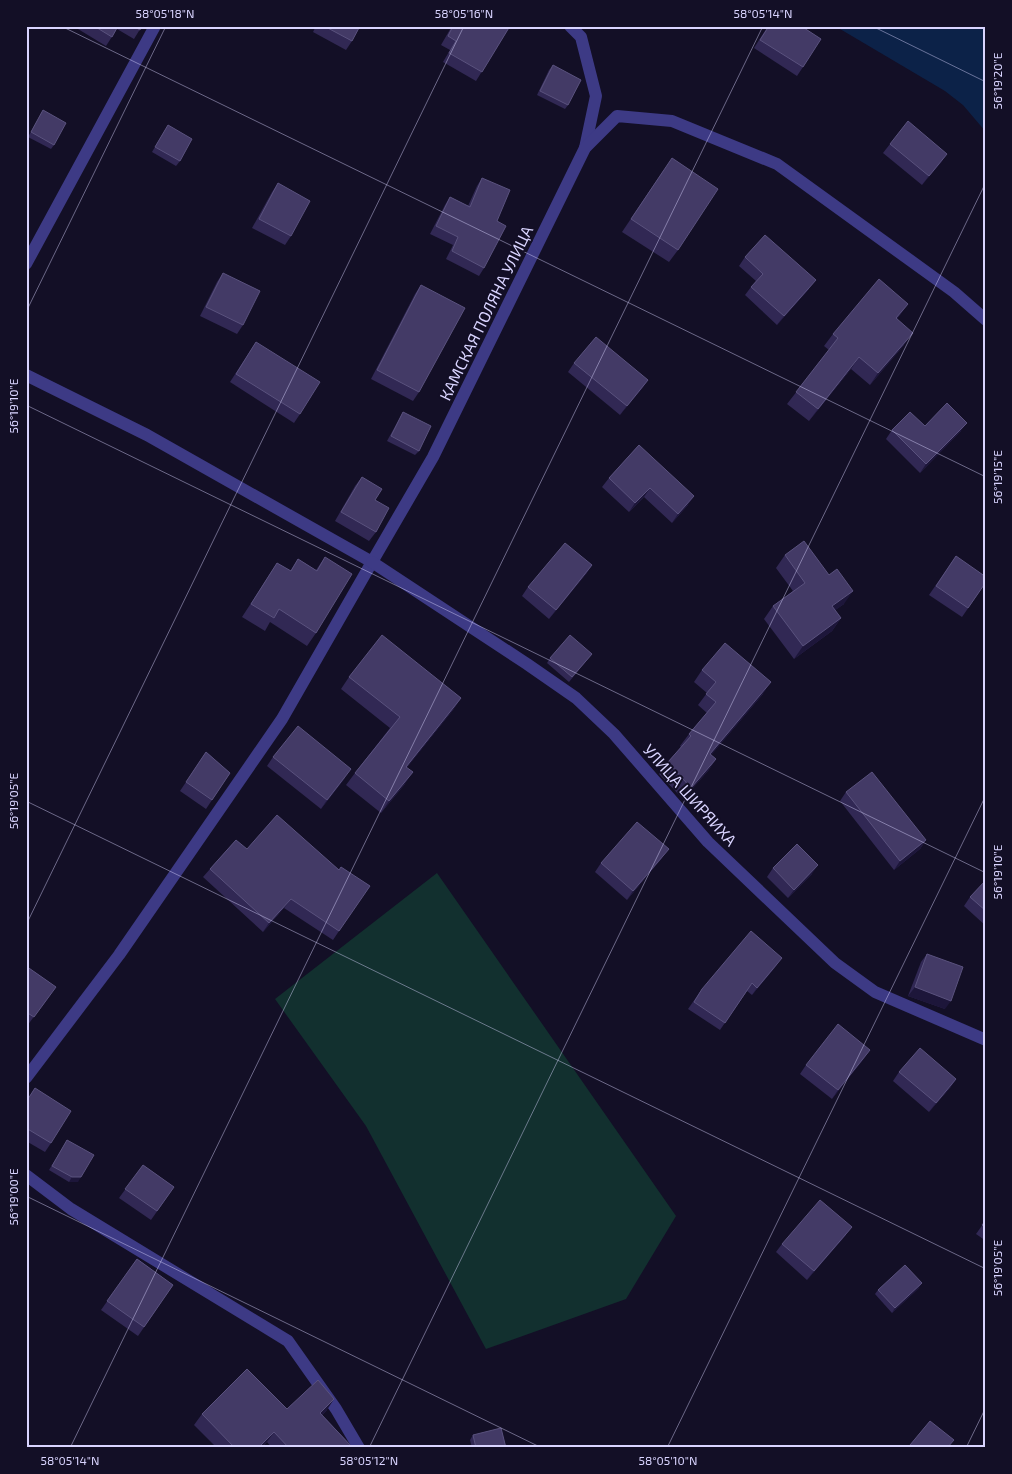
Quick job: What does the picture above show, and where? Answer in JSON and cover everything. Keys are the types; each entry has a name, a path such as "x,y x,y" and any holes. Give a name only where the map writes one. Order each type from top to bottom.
{"street":[{"path":"26,264 155,26"},
{"path":"570,26 581,37 596,96 585,148"},
{"name":"КАМСКАЯ ПОЛЯНА УЛИЦА","path":"26,1078 119,955 282,719 433,457 585,148 617,116 672,121 777,164 954,292 986,320"},
{"path":"26,375 147,435 372,562"},
{"name":"УЛИЦА ШИРЯИХА","path":"372,562 576,698 614,734 708,842 835,964 875,992 986,1040"},
{"path":"26,1175 72,1209 288,1341 336,1408 359,1448"}],"green space":[{"path":"437,873 676,1216 626,1299 486,1349 366,1126 275,999"}],"water":[{"path":"835,26 986,26 986,132 963,105 945,91"}],"building":[{"path":"94,26 118,26 112,37"},
{"path":"133,26 142,26 140,30"},
{"path":"324,26 360,26 352,41"},
{"path":"453,26 510,26 482,72 449,53 456,41 448,36"},
{"path":"769,26 801,26 821,39 803,67 760,40"},
{"path":"553,65 581,80 568,105 540,91"},
{"path":"43,110 66,123 54,145 31,132"},
{"path":"908,121 947,154 929,176 890,144"},
{"path":"168,125 192,139 180,161 155,147"},
{"path":"672,158 718,189 678,250 631,219"},
{"path":"482,178 510,190 497,221 506,226 484,268 452,251 458,237 436,226 450,197 470,207"},
{"path":"278,183 310,201 291,236 259,219"},
{"path":"765,235 816,280 784,316 751,287 763,274 745,257"},
{"path":"223,273 260,291 243,325 206,307"},
{"path":"879,279 908,304 896,318 913,333 878,373 859,357 818,409 796,392 838,338 833,334"},
{"path":"421,285 465,308 419,392 377,370"},
{"path":"596,337 648,380 627,406 574,363"},
{"path":"256,342 320,382 300,414 236,374"},
{"path":"947,403 967,423 926,464 892,430 910,412 925,426"},
{"path":"403,412 431,426 419,451 391,436"},
{"path":"639,445 694,496 678,514 650,488 635,503 609,478"},
{"path":"362,477 382,489 375,500 389,508 376,532 341,512"},
{"path":"804,541 829,575 837,569 853,591 832,606 841,618 803,646 773,606 805,583 785,555"},
{"path":"565,543 592,565 556,610 528,587"},
{"path":"956,556 986,577 986,582 968,608 936,586"},
{"path":"325,557 352,574 316,633 279,609 274,618 251,604 277,563 291,571 298,559 317,571"},
{"path":"382,635 461,698 406,767 413,772 389,801 355,773 400,717 349,677"},
{"path":"570,635 592,654 572,677 550,658"},
{"path":"725,643 771,682 710,754 716,759 691,788 668,762 691,736 689,734 716,702 706,694 716,682 702,670"},
{"path":"298,726 351,769 327,800 273,757"},
{"path":"206,752 230,773 212,800 186,782"},
{"path":"872,772 926,840 900,861 846,792"},
{"path":"277,815 339,870 341,867 370,886 339,931 291,899 269,923 210,869 236,840 247,849"},
{"path":"637,822 669,849 633,891 601,863"},
{"path":"797,844 818,865 794,890 773,868"},
{"path":"986,880 986,911 970,897"},
{"path":"751,931 782,958 757,988 752,983 725,1023 694,1002 702,989"},
{"path":"927,954 963,967 951,1001 915,987"},
{"path":"26,966 56,987 34,1017 26,1012"},
{"path":"838,1024 870,1050 838,1090 806,1065"},
{"path":"920,1048 956,1079 936,1103 899,1072"},
{"path":"35,1088 71,1111 51,1143 26,1128 26,1102"},
{"path":"67,1140 94,1155 81,1177 72,1177 52,1166"},
{"path":"143,1165 174,1187 157,1211 125,1189"},
{"path":"820,1200 852,1227 814,1271 782,1244"},
{"path":"986,1220 986,1228 982,1225"},
{"path":"137,1259 173,1285 144,1327 107,1301"},
{"path":"905,1265 922,1283 895,1308 878,1290"},
{"path":"247,1369 287,1409 318,1380 334,1399 320,1413 353,1448 289,1448 274,1432 258,1448 235,1448 202,1414"},
{"path":"930,1421 954,1440 947,1448 914,1448 910,1445"},
{"path":"501,1428 506,1448 476,1448 473,1435"}]}
